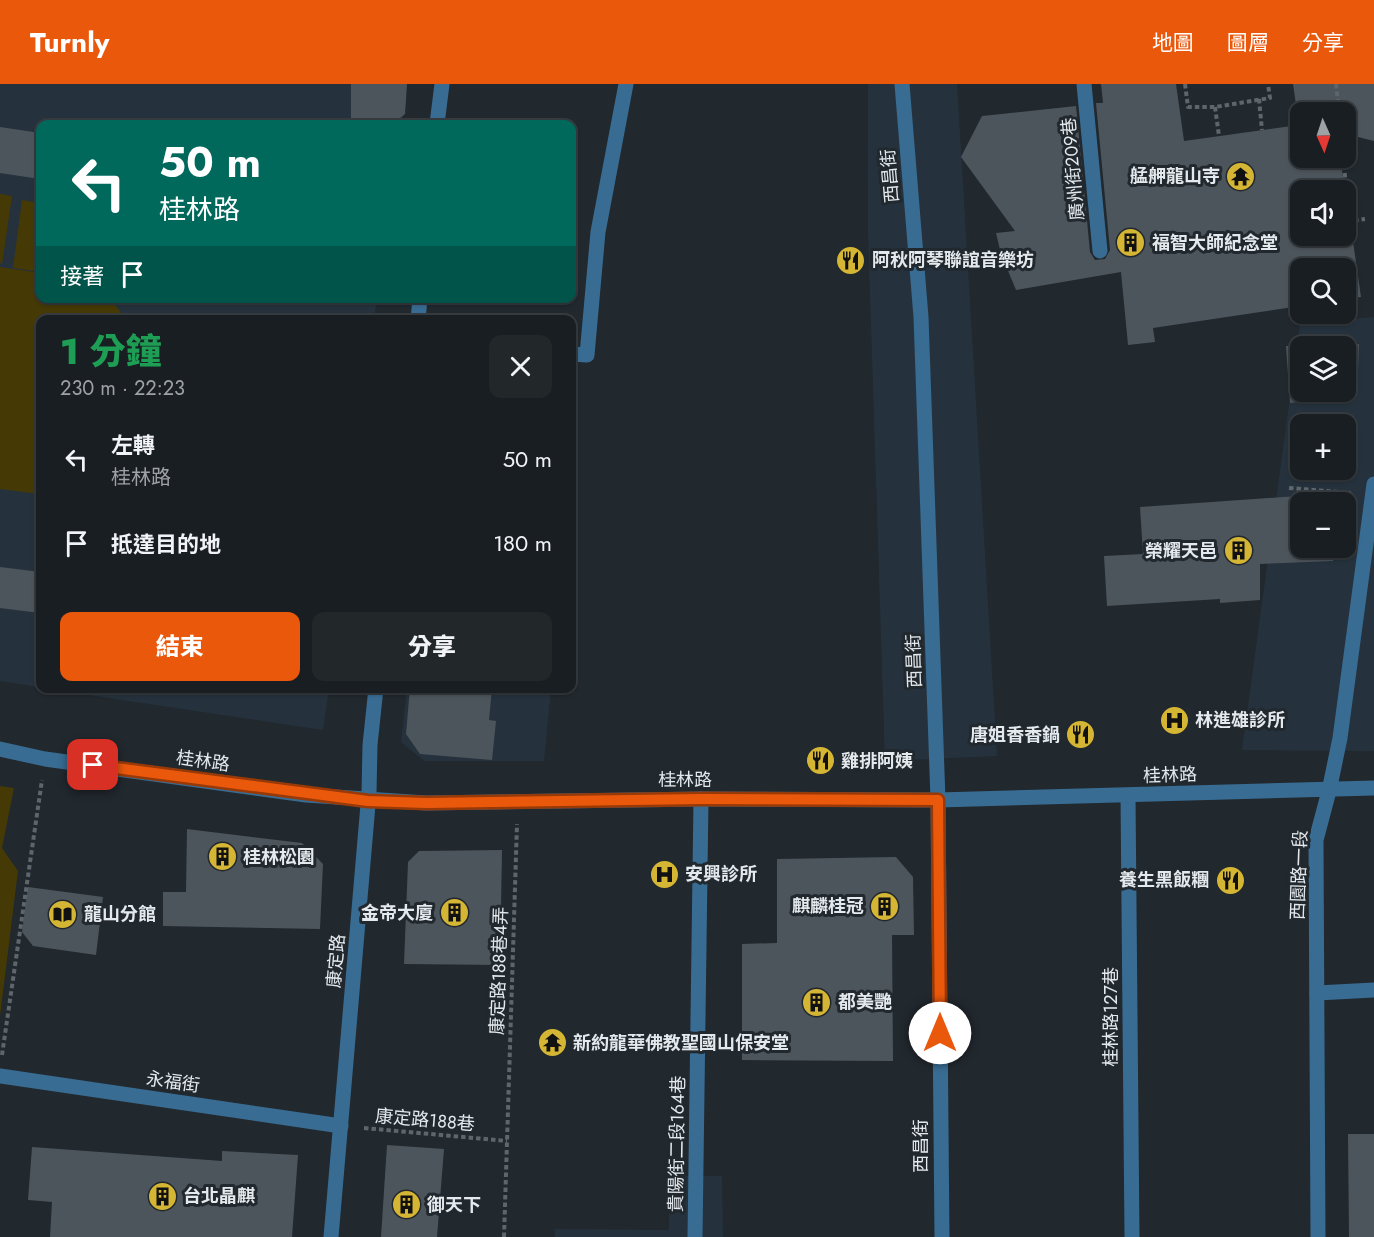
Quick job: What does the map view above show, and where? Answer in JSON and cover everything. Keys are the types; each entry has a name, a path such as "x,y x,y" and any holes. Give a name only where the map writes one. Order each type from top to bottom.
{"street":[{"path":"438,120 442,84"},
{"path":"576,354 587,355 598,232 626,84"},
{"name":"西昌街","path":"902,84 921,317 938,800 942,1237"},
{"name":"廣州街209巷","path":"1084,84 1100,251"},
{"name":"西園路一段","path":"1318,1237 1316,840 1340,738 1373,488"},
{"name":"康定路","path":"331,1237 375,693"},
{"name":"桂林路","path":"0,749 45,759 368,801 938,800 1374,788"},
{"name":"桂林路127巷","path":"1128,796 1132,1237"},
{"name":"貴陽街二段164巷","path":"695,1237 701,799"},
{"path":"1317,993 1374,990"},
{"name":"永福街","path":"0,1076 341,1126"}],"path":[{"path":"1185,84 1188,108 1215,107 1270,98 1268,84"},
{"path":"1336,84 1338,102"},
{"path":"1259,99 1262,130"},
{"path":"1215,107 1219,136"},
{"path":"1344,168 1350,221 1365,219"},
{"path":"1289,488 1373,488"},
{"path":"0,1065 45,759"},
{"name":"康定路188巷4弄","path":"504,1237 518,801"},
{"name":"康定路188巷","path":"341,1126 507,1141"}],"shaded area":[{"path":"0,84 407,84 402,120 36,120 36,303 376,303 375,315 36,315 36,686 0,681"},
{"path":"868,84 957,84 997,756 885,761 868,230"},
{"path":"0,194 12,196 2,264 0,263"},
{"path":"22,200 36,202 36,271 13,268"},
{"path":"0,267 36,272 36,303 112,303 123,315 36,315 36,494 0,489"},
{"path":"1374,317 1374,751 1242,750 1290,397 1290,402 1356,402 1356,336 1298,336 1300,324 1356,324 1356,319"},
{"path":"76,693 328,693 323,730"},
{"path":"407,693 551,693 544,761 424,761 401,742"},
{"path":"0,786 14,788 2,848 18,871 0,1016"},
{"path":"669,1176 722,1176 723,1237 555,1237 555,1229 669,1230"}],"building":[{"path":"351,84 407,84 405,114 398,120 351,120"},
{"path":"1101,84 1176,84 1184,141 1290,126 1290,168 1342,168 1343,180 1290,180 1290,246 1354,246 1355,258 1290,258 1290,307 1153,328 1155,342 1128,345 1121,272 1016,290 1001,254 996,233 1015,231 961,157 982,116 1076,106 1090,252 1095,260 1105,259 1110,250 1096,103 1103,103"},
{"path":"1293,84 1374,84 1374,141 1356,136 1356,102 1296,102"},
{"path":"0,127 36,132 36,178 0,173"},
{"path":"1356,262 1361,297 1356,298"},
{"path":"1356,344 1359,344 1357,396"},
{"path":"1286,346 1290,346 1290,402 1300,402 1290,403"},
{"name":"榮耀天邑","path":"1290,497 1290,558 1333,558 1333,561 1260,564 1260,600 1220,603 1220,599 1107,606 1104,556 1143,554 1140,507"},
{"path":"0,567 36,572 36,612 0,608"},
{"path":"410,693 492,693 489,720 496,721 492,760 420,754 406,734"},
{"path":"187,829 302,843 323,864 320,929 163,926 163,892 186,892"},
{"name":"金帝大廈","path":"502,850 500,965 404,964 408,862 419,851"},
{"name":"都美艷","path":"896,857 913,877 914,935 892,935 893,1061 742,1060 742,944 777,943 777,859"},
{"name":"龍山分館","path":"28,887 103,897 96,955 33,946 22,932"},
{"path":"1348,1134 1374,1134 1374,1237 1349,1237"},
{"name":"御天下","path":"387,1145 444,1149 437,1237 381,1237"},
{"name":"台北晶麒","path":"32,1147 222,1161 222,1151 298,1155 292,1237 50,1237 52,1202 28,1200"}],"place":[{"name":"艋舺龍山寺","path":"1241,176"},
{"name":"福智大師紀念堂","path":"1131,243"},
{"name":"阿秋阿琴聯誼音樂坊","path":"851,260"},
{"name":"榮耀天邑","path":"1238,551"},
{"name":"林進雄診所","path":"1174,720"},
{"name":"唐姐香香鍋","path":"1081,735"},
{"name":"雞排阿姨","path":"820,761"},
{"name":"桂林松園","path":"222,857"},
{"name":"安興診所","path":"664,874"},
{"name":"養生黑飯糰","path":"1230,880"},
{"name":"麒麟桂冠","path":"885,906"},
{"name":"金帝大廈","path":"454,913"},
{"name":"龍山分館","path":"63,914"},
{"name":"都美艷","path":"817,1002"},
{"name":"新約龍華佛教聖國山保安堂","path":"552,1043"},
{"name":"台北晶麒","path":"162,1196"},
{"name":"御天下","path":"406,1205"}],"route":[{"path":"93,765 306,795 368,801 426,803 701,799 938,800 940,1033"}]}
